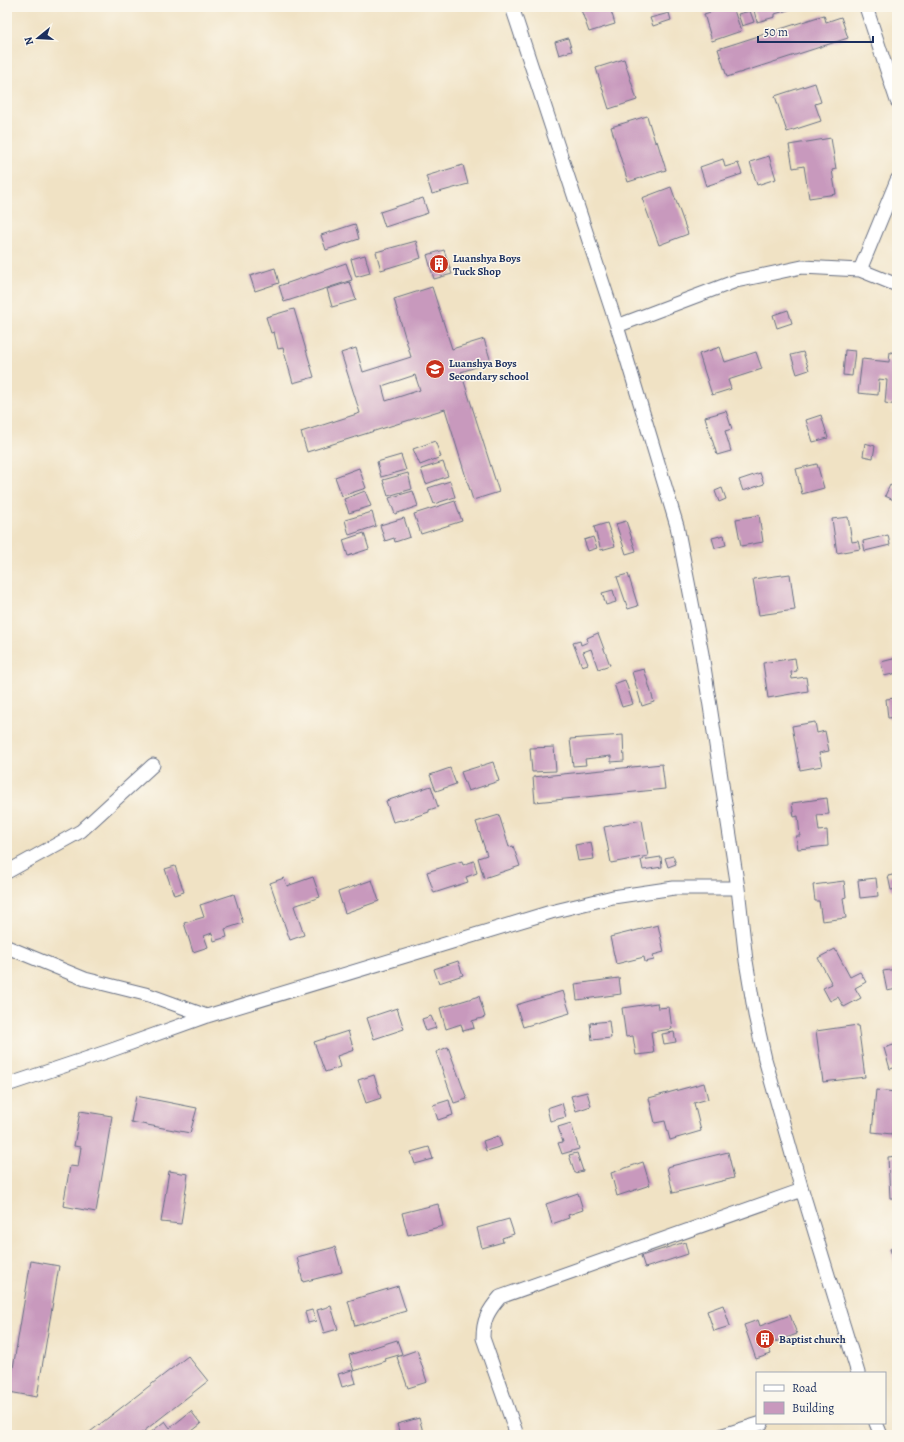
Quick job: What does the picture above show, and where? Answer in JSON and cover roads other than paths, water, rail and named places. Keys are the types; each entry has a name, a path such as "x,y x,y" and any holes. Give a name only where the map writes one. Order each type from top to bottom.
{"street":[{"path":"512,7 617,326 677,526 702,654 738,888 746,961 755,1015 765,1059 802,1190 858,1372"},
{"path":"866,7 897,101"},
{"path":"860,270 897,180"},
{"path":"617,326 736,281 802,267 860,270 897,285"},
{"path":"7,872 81,831 152,765"},
{"path":"7,1084 109,1051 207,1016 551,912 613,897 674,888 738,888"},
{"path":"7,947 85,979 149,995 207,1016"},
{"path":"517,1435 483,1338 483,1325 492,1306 500,1298 802,1190"},
{"path":"723,1435 759,1424"},
{"path":"876,1424 881,1435"}],"place":[{"name":"Luanshya Boys Tuck Shop","path":"439,264"},
{"name":"Luanshya Boys Secondary school","path":"435,369"},
{"name":"Baptist church","path":"765,1339"}]}
